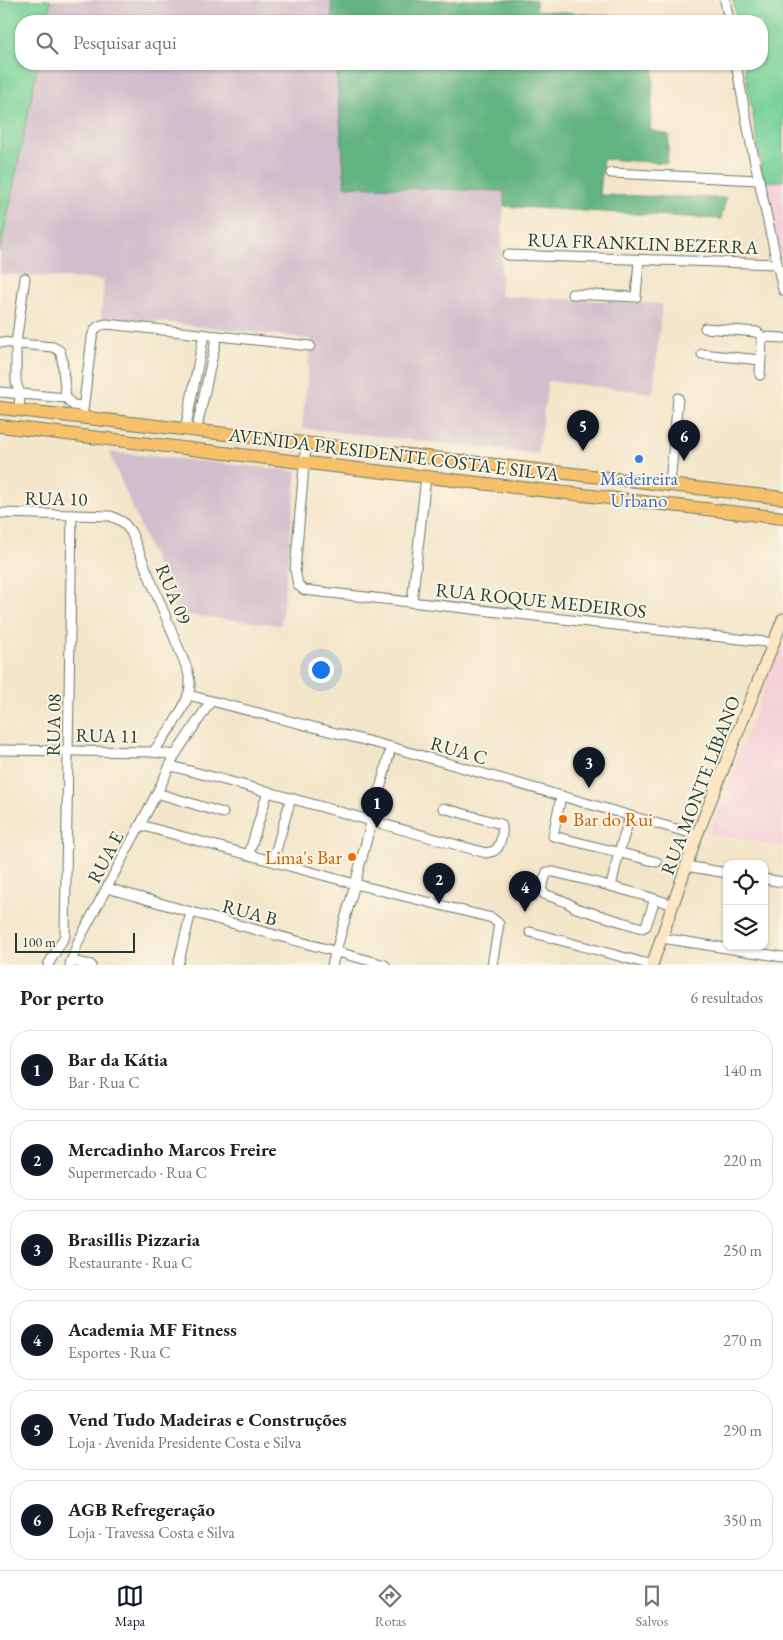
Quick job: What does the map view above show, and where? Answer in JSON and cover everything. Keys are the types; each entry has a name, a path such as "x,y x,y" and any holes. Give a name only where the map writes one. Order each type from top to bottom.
{"main road":[{"name":"AVENIDA PRESIDENTE COSTA E SILVA","path":"0,408 23,411 83,412 191,431 783,498"},
{"path":"0,408 5,418 0,426"},
{"path":"23,411 23,427 26,429"},
{"name":"AVENIDA PRESIDENTE COSTA E SILVA","path":"0,426 783,518"},
{"path":"521,488 523,468"},
{"path":"706,509 729,503 731,500 730,496 721,490"},
{"path":"750,514 744,508 746,500 751,496 762,495"}],"street":[{"path":"726,0 728,15"},
{"path":"737,70 783,290"},
{"path":"611,174 759,180"},
{"name":"RUA FRANKLIN BEZERRA","path":"507,255 777,264"},
{"path":"572,294 636,297 639,260"},
{"path":"23,411 16,382 16,343 25,278"},
{"path":"0,342 52,347 60,351 66,398 83,412 92,338 94,330 100,325 107,324 310,346"},
{"path":"705,328 757,332 763,338"},
{"path":"191,431 204,335"},
{"path":"191,431 217,336"},
{"path":"763,338 783,338"},
{"path":"760,375 763,338"},
{"path":"702,354 760,360"},
{"path":"0,392 66,398"},
{"path":"670,484 678,398"},
{"path":"304,462 306,444"},
{"name":"RUA ROQUE MEDEIROS","path":"304,462 295,570 298,585 304,590 774,643"},
{"path":"412,602 426,477"},
{"name":"RUA 10","path":"0,513 111,516"},
{"name":"RUA 08","path":"65,936 72,515"},
{"name":"RUA 09","path":"111,516 123,522 131,532 188,671 190,684 188,695 174,722 153,752"},
{"name":"RUA MONTE LÍBANO","path":"652,965 697,835 783,619"},
{"path":"153,752 175,755 211,702 188,695"},
{"name":"RUA C","path":"211,702 391,747 697,835"},
{"path":"332,965 391,747"},
{"name":"RUA 11","path":"0,750 153,752"},
{"name":"RUA E","path":"70,963 78,942 157,794 175,755"},
{"path":"171,766 268,791 371,822 486,853 493,852 498,847 503,829 501,824 443,808"},
{"path":"249,854 268,791"},
{"path":"157,794 223,813"},
{"path":"561,796 553,836 657,862"},
{"path":"273,861 291,798"},
{"path":"611,886 618,852 630,817"},
{"path":"140,825 355,884 492,918 500,924 492,965"},
{"path":"686,866 723,872"},
{"path":"655,899 646,926 642,928 576,908 544,894 541,890 546,874 554,872 611,886 655,899 673,906"},
{"path":"768,880 783,882"},
{"name":"RUA B","path":"107,888 385,965"},
{"path":"178,965 191,912"},
{"path":"530,932 652,965"},
{"path":"48,965 65,936 78,942"},
{"path":"662,938 783,957"},
{"path":"70,963 91,965"}],"shaded area":[{"path":"51,0 331,0 332,15 48,15"},
{"path":"37,70 336,70 346,186 504,191 500,296 662,304 653,393 548,381 538,454 302,428 311,339 155,321 101,318 104,280 0,274 0,252"},
{"path":"783,181 783,254 779,254 764,182"},
{"path":"109,452 297,471 281,625 177,614"},
{"path":"783,639 783,846 709,834"}],"green space":[{"path":"0,0 51,0 48,15 15,15 15,70 37,70 0,252"},
{"path":"331,0 536,0 536,10 596,15 332,15"},
{"path":"733,0 783,0 783,181 764,182 745,70 768,70 768,15 736,15"},
{"path":"336,70 654,70 650,130 669,135 667,163 603,159 600,195 726,198 721,219 504,206 504,191 345,186"}],"place":[{"name":"Vend Tudo Madeiras e Construções","path":"583,451"},
{"name":"Madeireira Urbano","path":"639,459"},
{"name":"AGB Refregeração","path":"684,461"},
{"name":"Brasillis Pizzaria","path":"589,788"},
{"name":"Bar do Rui","path":"563,819"},
{"name":"Bar da Kátia","path":"377,828"},
{"name":"Lima's Bar","path":"352,857"},
{"name":"Mercadinho Marcos Freire","path":"439,904"},
{"name":"Academia MF Fitness","path":"525,912"}]}
